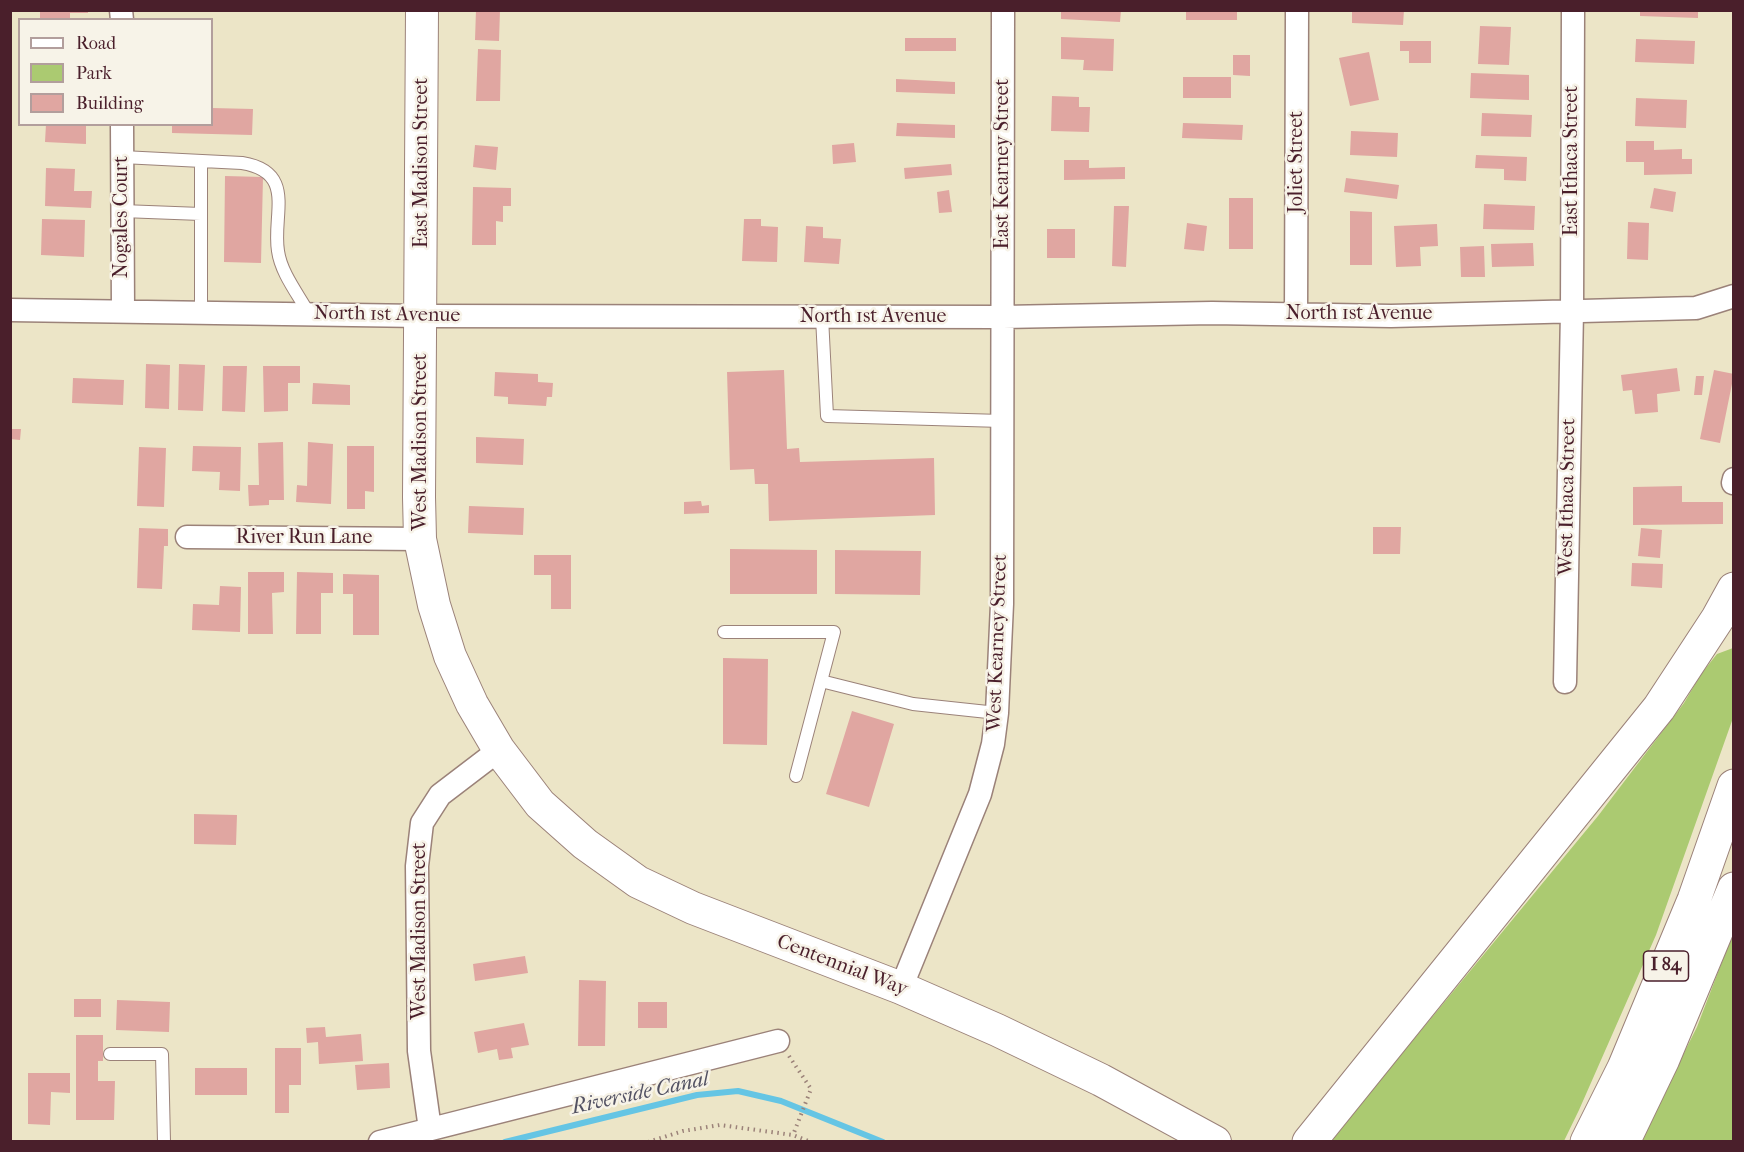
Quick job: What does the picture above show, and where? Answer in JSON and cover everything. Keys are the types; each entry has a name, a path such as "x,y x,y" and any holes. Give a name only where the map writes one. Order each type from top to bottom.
{"highway":[{"path":"1309,1142 1659,708 1718,618 1734,588"},
{"name":"I 84","path":"1587,1142 1624,1068 1694,900 1734,786"},
{"name":"I 84","path":"1623,1142 1663,1059 1734,889"}],"main road":[{"name":"East Madison Street","path":"421,316 422,10"},
{"name":"West Madison Street","path":"421,316 420,539 434,605 450,656 472,704 499,750"},
{"name":"Centennial Way","path":"499,750 540,804 585,844 638,882 693,908 901,988 997,1030 1101,1080 1215,1142"}],"street":[{"name":"East Kearney Street","path":"1003,10 1003,317"},
{"name":"Joliet Street","path":"1296,314 1297,10"},
{"name":"East Ithaca Street","path":"1572,311 1573,10"},
{"name":"Nogales Court","path":"122,126 123,310"},
{"name":"North 1st Avenue","path":"10,310 421,316 1003,317 1212,312 1391,316 1696,308 1734,296"},
{"name":"West Ithaca Street","path":"1565,682 1572,311"},
{"name":"West Kearney Street","path":"901,988 980,794 993,744 997,713 1002,604 1003,317"},
{"name":"River Run Lane","path":"187,537 420,539"},
{"name":"West Madison Street","path":"430,1129 419,1051 417,866 422,823 440,795 499,750"},
{"path":"380,1142 778,1041"}],"lane":[{"path":"122,156 254,165 266,172 276,183 279,193 276,230 281,266 309,314"},
{"path":"201,161 201,312"},
{"path":"122,211 201,214"},
{"path":"822,317 827,416 1002,421"},
{"path":"724,632 834,633 796,776"},
{"path":"821,681 913,704 997,713"},
{"path":"110,1054 162,1054 164,1142"}],"path":[{"path":"778,1041 811,1089 793,1136"},
{"path":"648,1142 683,1131 720,1125 793,1136 811,1142"}],"green space":[{"path":"1733,648 1733,718 1656,935 1564,1141 1329,1142 1598,816 1684,703 1701,674 1717,654"},
{"path":"1733,933 1733,1141 1639,1142 1697,1027"}],"building":[{"path":"40,10 88,10 88,13 70,13 70,18 40,18"},
{"path":"476,10 500,10 499,41 475,40"},
{"path":"1061,10 1121,10 1120,22 1061,19"},
{"path":"1186,10 1237,10 1237,20 1186,20"},
{"path":"1352,10 1404,10 1403,25 1352,23"},
{"path":"1640,10 1698,10 1698,18 1640,16"},
{"path":"1480,26 1511,27 1509,65 1478,64"},
{"path":"1061,37 1114,39 1113,71 1083,70 1084,60 1061,59"},
{"path":"905,38 956,38 956,51 905,51"},
{"path":"1636,39 1695,41 1694,64 1635,62"},
{"path":"1400,41 1431,41 1431,63 1409,63 1409,51 1400,51"},
{"path":"478,49 501,50 500,101 476,101"},
{"path":"1369,52 1379,100 1350,106 1339,58"},
{"path":"1233,55 1250,55 1250,76 1233,75"},
{"path":"1471,73 1529,75 1529,100 1470,98"},
{"path":"1183,77 1231,77 1231,98 1183,98"},
{"path":"896,79 955,82 955,94 896,92"},
{"path":"1052,96 1079,97 1079,107 1090,107 1089,132 1051,131"},
{"path":"1636,98 1687,100 1686,128 1635,126"},
{"path":"213,108 253,109 252,135 172,133 172,126 213,126"},
{"path":"1482,113 1532,115 1531,137 1481,136"},
{"path":"897,123 955,125 955,138 896,136"},
{"path":"1183,123 1243,125 1242,140 1182,138"},
{"path":"46,126 86,126 86,144 45,142"},
{"path":"1351,131 1398,133 1397,157 1350,155"},
{"path":"1626,141 1654,141 1654,150 1682,149 1682,159 1692,159 1692,174 1644,175 1644,162 1626,162"},
{"path":"854,143 856,162 833,164 832,145"},
{"path":"475,145 498,147 496,170 473,167"},
{"path":"1476,155 1527,157 1526,181 1504,180 1504,169 1475,168"},
{"path":"1064,160 1089,160 1089,168 1125,167 1125,179 1064,180"},
{"path":"951,164 952,175 905,179 904,168"},
{"path":"46,168 75,169 74,191 92,191 91,208 45,206"},
{"path":"225,176 263,177 261,263 224,262"},
{"path":"1346,178 1399,185 1397,199 1344,192"},
{"path":"473,187 511,188 511,206 503,206 503,222 496,221 496,245 472,245"},
{"path":"1654,188 1676,192 1673,212 1650,208"},
{"path":"949,190 952,212 939,213 937,192"},
{"path":"1229,198 1253,198 1253,249 1229,249"},
{"path":"1484,204 1535,206 1534,230 1483,229"},
{"path":"1114,206 1129,206 1126,267 1112,266"},
{"path":"1350,211 1372,212 1372,265 1350,265"},
{"path":"42,219 85,220 84,257 41,255"},
{"path":"744,219 761,219 761,226 778,227 777,262 742,261"},
{"path":"1628,222 1649,223 1648,260 1627,259"},
{"path":"1187,223 1207,226 1204,251 1184,249"},
{"path":"1437,224 1438,246 1420,247 1421,266 1396,267 1394,226"},
{"path":"806,226 823,227 823,238 841,239 839,264 804,262"},
{"path":"1047,229 1075,229 1075,258 1047,258"},
{"path":"1533,243 1534,266 1492,267 1491,244"},
{"path":"1484,246 1485,277 1461,277 1460,247"},
{"path":"146,364 170,365 169,409 145,408"},
{"path":"179,364 205,365 203,411 178,410"},
{"path":"223,366 247,366 245,412 222,411"},
{"path":"263,366 300,366 300,383 288,383 288,411 264,412"},
{"path":"1677,368 1680,391 1657,394 1658,412 1635,414 1632,390 1623,391 1621,375"},
{"path":"784,370 787,449 799,448 800,462 934,458 935,515 769,521 768,484 755,484 754,469 730,470 727,372"},
{"path":"1714,370 1734,374 1720,443 1700,439"},
{"path":"495,372 538,374 538,382 553,383 552,397 547,397 546,406 508,404 508,397 494,396"},
{"path":"1696,376 1704,376 1702,395 1694,395"},
{"path":"73,378 124,380 123,405 72,403"},
{"path":"313,383 350,385 350,405 312,404"},
{"path":"10,429 21,429 20,440 10,439"},
{"path":"476,437 524,439 523,465 476,463"},
{"path":"283,442 284,500 269,500 269,505 249,506 248,485 259,485 258,443"},
{"path":"308,442 333,444 331,504 296,502 297,485 307,486"},
{"path":"193,446 241,447 240,491 219,490 220,472 192,471"},
{"path":"347,446 374,446 374,492 365,491 365,509 347,509"},
{"path":"139,447 166,448 164,507 137,506"},
{"path":"1682,486 1682,502 1723,502 1723,524 1633,525 1633,487"},
{"path":"701,501 702,506 709,505 709,513 684,514 684,502"},
{"path":"469,506 524,508 523,535 468,533"},
{"path":"1373,527 1401,527 1400,554 1373,554"},
{"path":"139,528 168,529 168,546 164,546 162,589 137,588"},
{"path":"1641,528 1662,530 1660,558 1638,556"},
{"path":"730,549 817,550 817,594 730,594"},
{"path":"835,550 921,551 920,595 835,594"},
{"path":"534,555 571,555 571,609 551,609 551,575 534,575"},
{"path":"1632,563 1663,564 1662,588 1631,586"},
{"path":"248,572 284,572 284,592 272,593 273,634 248,634"},
{"path":"297,572 333,573 333,593 321,593 321,634 296,634"},
{"path":"343,574 379,575 379,635 353,635 353,594 343,594"},
{"path":"220,586 241,587 240,632 192,630 193,604 219,605"},
{"path":"723,658 768,659 767,745 723,744"},
{"path":"852,711 894,724 869,807 826,794"},
{"path":"194,814 237,815 236,845 194,844"},
{"path":"525,956 528,973 475,981 473,964"},
{"path":"579,980 606,981 605,1046 578,1046"},
{"path":"74,999 101,999 101,1017 74,1017"},
{"path":"117,1000 170,1002 169,1032 116,1030"},
{"path":"638,1002 667,1002 667,1028 638,1028"},
{"path":"524,1023 529,1045 511,1048 513,1058 499,1060 497,1049 478,1053 474,1032"},
{"path":"325,1027 326,1037 361,1034 363,1061 319,1064 318,1042 307,1043 306,1028"},
{"path":"76,1035 103,1035 103,1061 98,1061 98,1081 115,1081 114,1120 76,1120"},
{"path":"275,1048 301,1048 301,1085 289,1085 289,1113 275,1113"},
{"path":"389,1063 390,1088 357,1090 355,1065"},
{"path":"195,1068 247,1068 247,1095 195,1095"},
{"path":"28,1073 70,1073 70,1093 51,1092 50,1125 28,1124"}],"waterway":[{"name":"Riverside Canal","path":"505,1142 697,1095 738,1091 781,1101 883,1142"}]}
